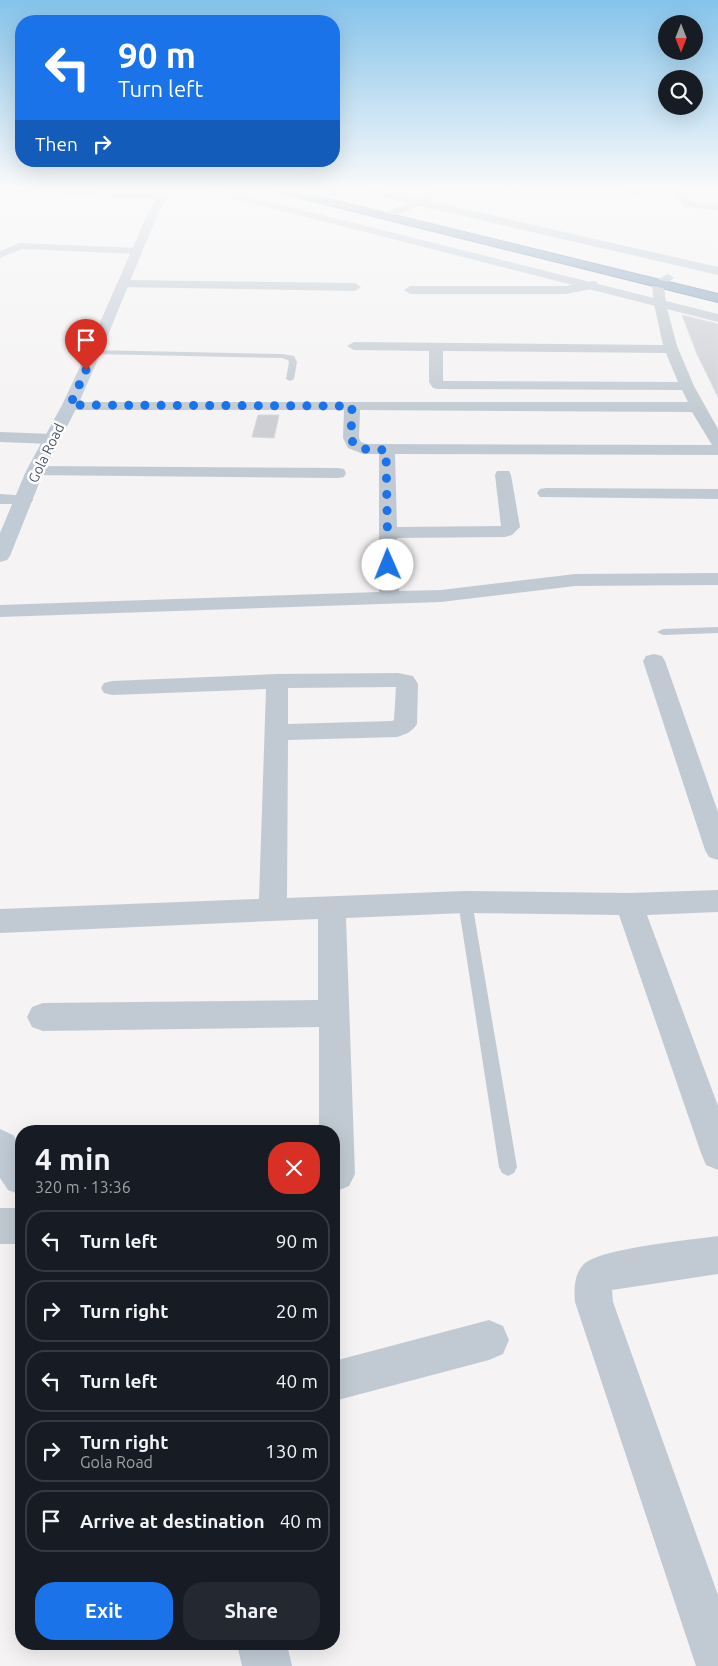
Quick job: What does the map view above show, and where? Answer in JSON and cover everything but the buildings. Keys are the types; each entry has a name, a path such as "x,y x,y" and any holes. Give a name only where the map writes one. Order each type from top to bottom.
{"highway":[{"path":"597,265 718,290"},
{"path":"604,265 663,280 718,298"}],"street":[{"name":"Gola Road","path":"0,556 35,471 70,405 130,265"},
{"path":"509,265 718,318"},
{"path":"691,265 718,271"},
{"path":"663,280 659,302 671,349 696,407 718,442"},
{"path":"122,284 355,287"},
{"path":"410,290 566,290 593,286"},
{"path":"354,346 671,349"},
{"path":"436,347 436,382 438,385 688,386"},
{"path":"70,405 696,407"},
{"path":"352,406 351,438 354,445 363,449 718,450"},
{"path":"0,437 52,439"},
{"path":"386,450 389,598"},
{"path":"35,471 338,473"},
{"path":"388,533 505,531 511,527 503,475"},
{"path":"546,493 718,494"},
{"path":"0,499 24,500"},
{"path":"0,611 389,598 463,594 530,584 575,580 718,579"},
{"path":"654,661 718,850"},
{"path":"112,688 277,681 402,680 407,684 406,720 405,724 398,729 276,732"},
{"path":"273,910 277,681"},
{"path":"0,921 466,902 629,904 718,901"},
{"path":"629,904 718,1153"},
{"path":"332,908 336,1125"},
{"path":"43,1017 334,1013"},
{"path":"0,1146 15,1168"},
{"path":"0,1226 15,1226"},
{"path":"718,1255 607,1272 599,1276 594,1282 593,1290 594,1302 718,1662"},
{"path":"340,1379 489,1340"},
{"path":"264,1650 268,1666"}],"lane":[{"path":"94,352 282,356 291,358 293,362 290,379"},
{"path":"663,632 718,630"},
{"path":"466,902 508,1167"}],"route":[{"path":"86,370 70,405 352,406 351,438 354,445 363,449 386,450 388,565"}]}
